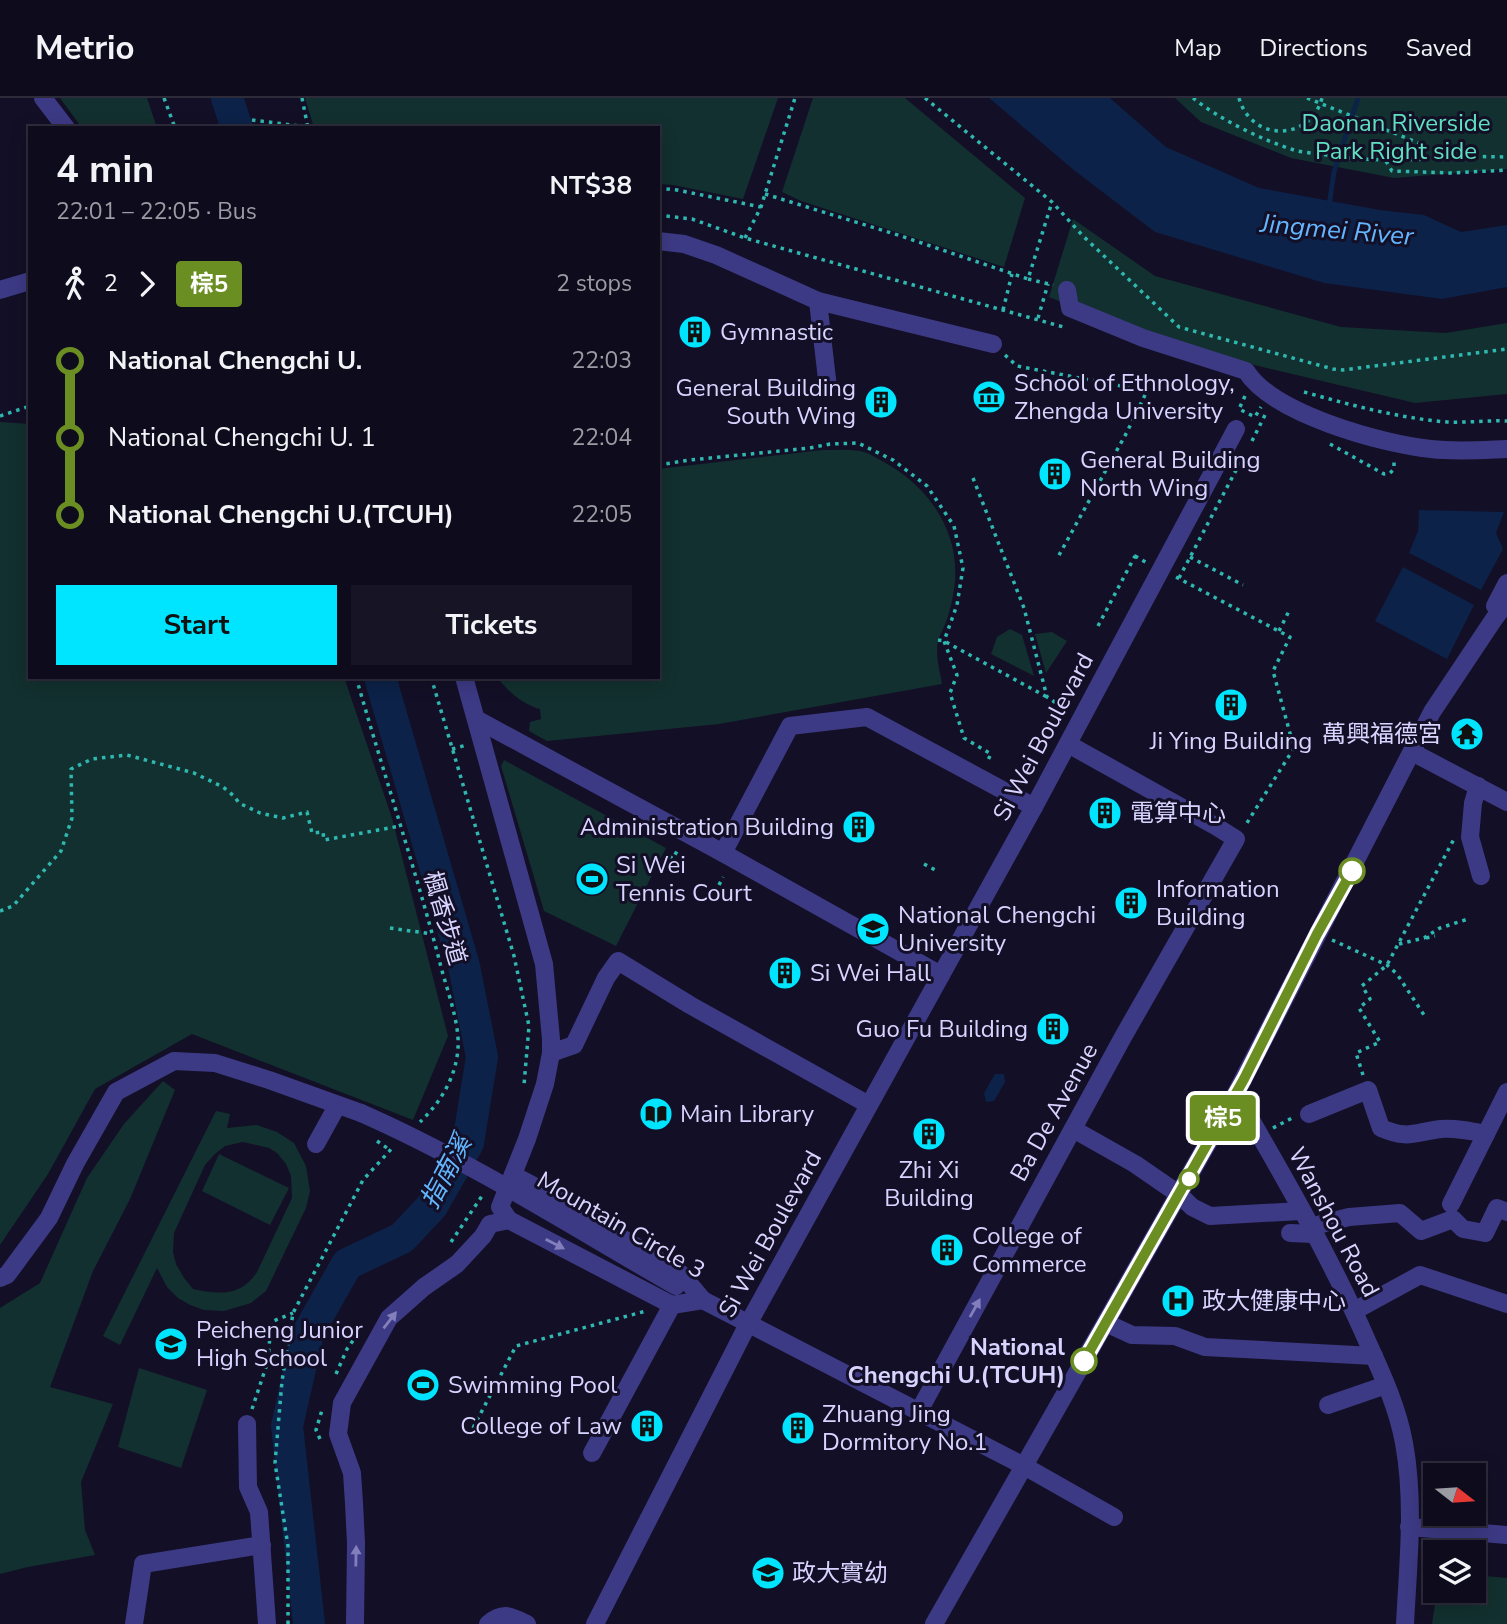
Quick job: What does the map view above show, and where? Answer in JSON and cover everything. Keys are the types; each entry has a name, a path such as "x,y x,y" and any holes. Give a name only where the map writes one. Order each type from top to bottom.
{"street":[{"path":"43,98 64,126"},
{"path":"660,241 684,244 716,255 818,301 993,344"},
{"path":"0,290 28,282"},
{"path":"1067,289 1070,308 1143,338 1246,371 1253,382 1268,393 1312,417 1343,429 1432,450 1507,449"},
{"path":"818,301 828,388"},
{"name":"Si Wei Boulevard","path":"595,1624 748,1324 1034,807 1236,429"},
{"path":"934,1624 1236,1094 1432,712 1505,607 1495,606 1507,583"},
{"path":"355,1624 354,1503 352,1473 338,1434 342,1403 389,1318 424,1287 457,1264 483,1236 490,1224 504,1214 513,1175 545,1084 551,1053 544,964 465,679"},
{"path":"723,853 790,726 867,717 1034,807"},
{"path":"476,719 941,975"},
{"path":"1068,744 1236,839"},
{"path":"1412,752 1507,802"},
{"path":"1478,786 1473,803 1470,837 1481,876"},
{"name":"Ba De Avenue","path":"919,1411 1123,1037 1236,839"},
{"path":"551,1053 574,1045 606,978 618,961 690,1005 869,1105"},
{"path":"0,1279 7,1275 49,1218 75,1164 116,1093 174,1060 215,1063 337,1106 316,1144"},
{"path":"1302,1115 1368,1090 1381,1128 1395,1134 1410,1135 1440,1129 1486,1134"},
{"path":"1451,1204 1507,1092"},
{"name":"Wanshou Road","path":"1236,1094 1354,1311 1398,1416 1409,1484 1405,1624"},
{"name":"Mountain Circle 3","path":"337,1106 395,1128 492,1180 676,1286 1024,1466 1114,1517"},
{"path":"1073,1129 1135,1164 1180,1195 1192,1207 1210,1216 1308,1224 1349,1217 1401,1213 1421,1231 1453,1219 1463,1228 1485,1233 1502,1210"},
{"path":"513,1175 681,1274 703,1300"},
{"path":"504,1214 672,1305 703,1300"},
{"path":"1290,1233 1308,1224"},
{"path":"1354,1311 1420,1275 1507,1304"},
{"path":"592,1452 672,1305"},
{"path":"1106,1323 1132,1335 1175,1336 1205,1347 1374,1356"},
{"path":"1328,1405 1386,1385"},
{"path":"247,1424 248,1487 259,1512 267,1624"},
{"path":"1409,1527 1507,1535"},
{"path":"134,1624 143,1564 262,1542"},
{"path":"488,1624 502,1615 527,1624"}],"path":[{"path":"164,98 174,126"},
{"path":"302,98 308,126"},
{"path":"745,238 761,207 796,98"},
{"path":"925,98 1052,202 1083,236 1179,327 1343,370 1507,349"},
{"path":"1193,98 1208,110 1252,133 1295,150 1386,161 1451,156 1507,157"},
{"path":"1239,98 1246,114 1254,122 1275,131 1297,128 1307,122 1315,114 1322,98"},
{"path":"1307,98 1451,156"},
{"path":"252,120 300,126"},
{"path":"1386,161 1392,171 1452,173 1507,170"},
{"path":"660,188 761,207"},
{"path":"765,194 1012,274 1067,289"},
{"path":"1028,279 1052,202"},
{"path":"660,215 692,219 745,238 1074,330"},
{"path":"1003,310 1012,274"},
{"path":"1037,320 1048,284"},
{"path":"993,344 1017,366 1147,391 1058,557"},
{"path":"1300,391 1386,414 1452,422 1507,421"},
{"path":"0,416 28,407"},
{"path":"1178,578 1268,410"},
{"path":"660,465 858,443 893,460 928,486 954,526 963,568 957,605 941,641 957,675 950,693 964,738 991,754 980,777"},
{"path":"1329,443 1384,474 1394,469 1395,443"},
{"path":"973,478 1024,608 1047,696"},
{"path":"1098,626 1135,556 1130,554"},
{"path":"1190,556 1243,585"},
{"path":"1161,570 1290,637 1273,671 1294,748 1236,839"},
{"path":"1279,631 1290,609"},
{"path":"941,641 1047,696 1081,719"},
{"name":"楓香步道","path":"357,679 457,1028 458,1045 453,1075 435,1106 418,1124"},
{"path":"432,679 514,956 529,1026 522,1092"},
{"path":"0,911 13,906 61,851 72,818 71,769 92,759 127,755 194,774 223,787 239,803 260,813 283,818 307,812 312,833 323,832 324,840 400,826"},
{"path":"1368,1090 1356,1053 1380,1042 1359,1008 1370,999 1362,986 1387,965 1454,838"},
{"path":"670,859 674,852 684,858 685,854"},
{"path":"924,864 939,872"},
{"path":"719,885 723,877"},
{"path":"1424,938 1440,928 1468,919"},
{"path":"390,928 432,934"},
{"path":"1317,934 1387,965 1397,974 1426,1018"},
{"path":"1398,944 1435,936"},
{"path":"1259,1135 1302,1115"},
{"path":"288,1624 288,1546 275,1463 282,1381 293,1313 363,1180 399,1141"},
{"path":"450,1244 492,1180"},
{"path":"473,1428 516,1346 672,1305"},
{"path":"247,1424 268,1361 271,1322 293,1313"},
{"path":"334,1379 347,1349 361,1330"},
{"path":"321,1441 316,1430 326,1400"}],"green space":[{"path":"60,98 147,98 156,126 81,126"},
{"path":"305,98 778,98 743,199 660,184 660,126 313,126"},
{"path":"813,98 905,98 1025,198 1004,267 801,201 782,192"},
{"name":"Daonan Riverside Park Right side","path":"1175,98 1507,98 1507,169 1394,178 1291,158 1201,122"},
{"path":"1073,219 1155,276 1341,327 1446,333 1507,323 1507,394 1415,403 1250,364 1144,335 1049,297"},
{"path":"0,422 28,424 28,679 345,679 392,818 448,1036 413,1120 192,1034 95,1089 48,1174 0,1245"},
{"path":"822,450 846,450 867,453 905,476 919,488 941,517 953,552 954,590 937,647 942,684 719,724 547,741 529,731 530,722 541,719 540,709 516,697 499,679 660,679 660,469"},
{"path":"1010,629 1022,635 1034,676 991,654 997,637"},
{"path":"1052,632 1067,641 1046,673 1035,634"},
{"name":"Si Wei Tennis Court","path":"504,760 666,848 616,946 544,911 501,766"},
{"path":"163,1081 175,1090 130,1199 93,1271 50,1387 113,1404 81,1482 85,1530 95,1555 0,1574 0,1308 40,1283 87,1178 124,1124"},
{"path":"216,1111 230,1114 227,1128 257,1125 277,1132 294,1143 306,1166 310,1191 306,1208 266,1291 251,1303 224,1311 204,1310 178,1298 167,1287 157,1268 120,1345 103,1336","holes":["243,1142 269,1148 286,1164 291,1176 292,1198 257,1272 237,1290 221,1293 193,1289 176,1264 173,1252 174,1233 205,1165 225,1146"]},
{"path":"219,1154 289,1188 270,1225 202,1191"},
{"path":"139,1368 207,1390 181,1468 118,1447"},
{"path":"1486,1576 1507,1578 1507,1624 1432,1624 1435,1603 1486,1603"}],"water":[{"name":"Jingmei River","path":"989,98 1110,98 1166,147 1259,188 1380,210 1424,215 1461,232 1507,225 1507,287 1442,299 1324,283 1155,232 1075,171"},
{"path":"1419,510 1504,512 1496,533 1503,549 1481,590 1409,553 1418,531"},
{"path":"1403,567 1474,605 1447,659 1375,621"},
{"path":"995,1074 1004,1074 1005,1082 994,1101 986,1102 984,1093"}],"waterway":[{"name":"指南溪","path":"227,98 236,126"},
{"name":"Jingmei River","path":"1329,206 1334,172 1358,98"},
{"name":"指南溪","path":"309,1624 287,1426 308,1333 347,1264 402,1238 432,1206 468,1143 482,1057 464,966 381,679"}],"bus line":[{"name":"棕5","path":"1084,1361 1244,1079 1352,871"}],"place":[{"name":"Gymnastic","path":"695,332"},
{"name":"School of Ethnology, Zhengda University","path":"989,397"},
{"name":"General Building South Wing","path":"881,402"},
{"name":"General Building North Wing","path":"1055,474"},
{"name":"Ji Ying Building","path":"1231,705"},
{"name":"萬興福德宮","path":"1467,734"},
{"name":"電算中心","path":"1105,813"},
{"name":"Administration Building","path":"859,827"},
{"name":"Si Wei Tennis Court","path":"592,879"},
{"name":"Information Building","path":"1131,903"},
{"name":"National Chengchi University","path":"873,929"},
{"name":"Si Wei Hall","path":"785,973"},
{"name":"Guo Fu Building","path":"1053,1029"},
{"name":"Main Library","path":"656,1114"},
{"name":"Zhi Xi Building","path":"929,1134"},
{"name":"College of Commerce","path":"947,1250"},
{"name":"政大健康中心","path":"1178,1301"},
{"name":"Peicheng Junior High School","path":"171,1344"},
{"name":"National Chengchi U.(TCUH)","path":"1084,1361"},
{"name":"Swimming Pool","path":"423,1385"},
{"name":"College of Law","path":"647,1426"},
{"name":"Zhuang Jing Dormitory No.1","path":"798,1428"},
{"name":"政大實幼","path":"768,1573"}]}
